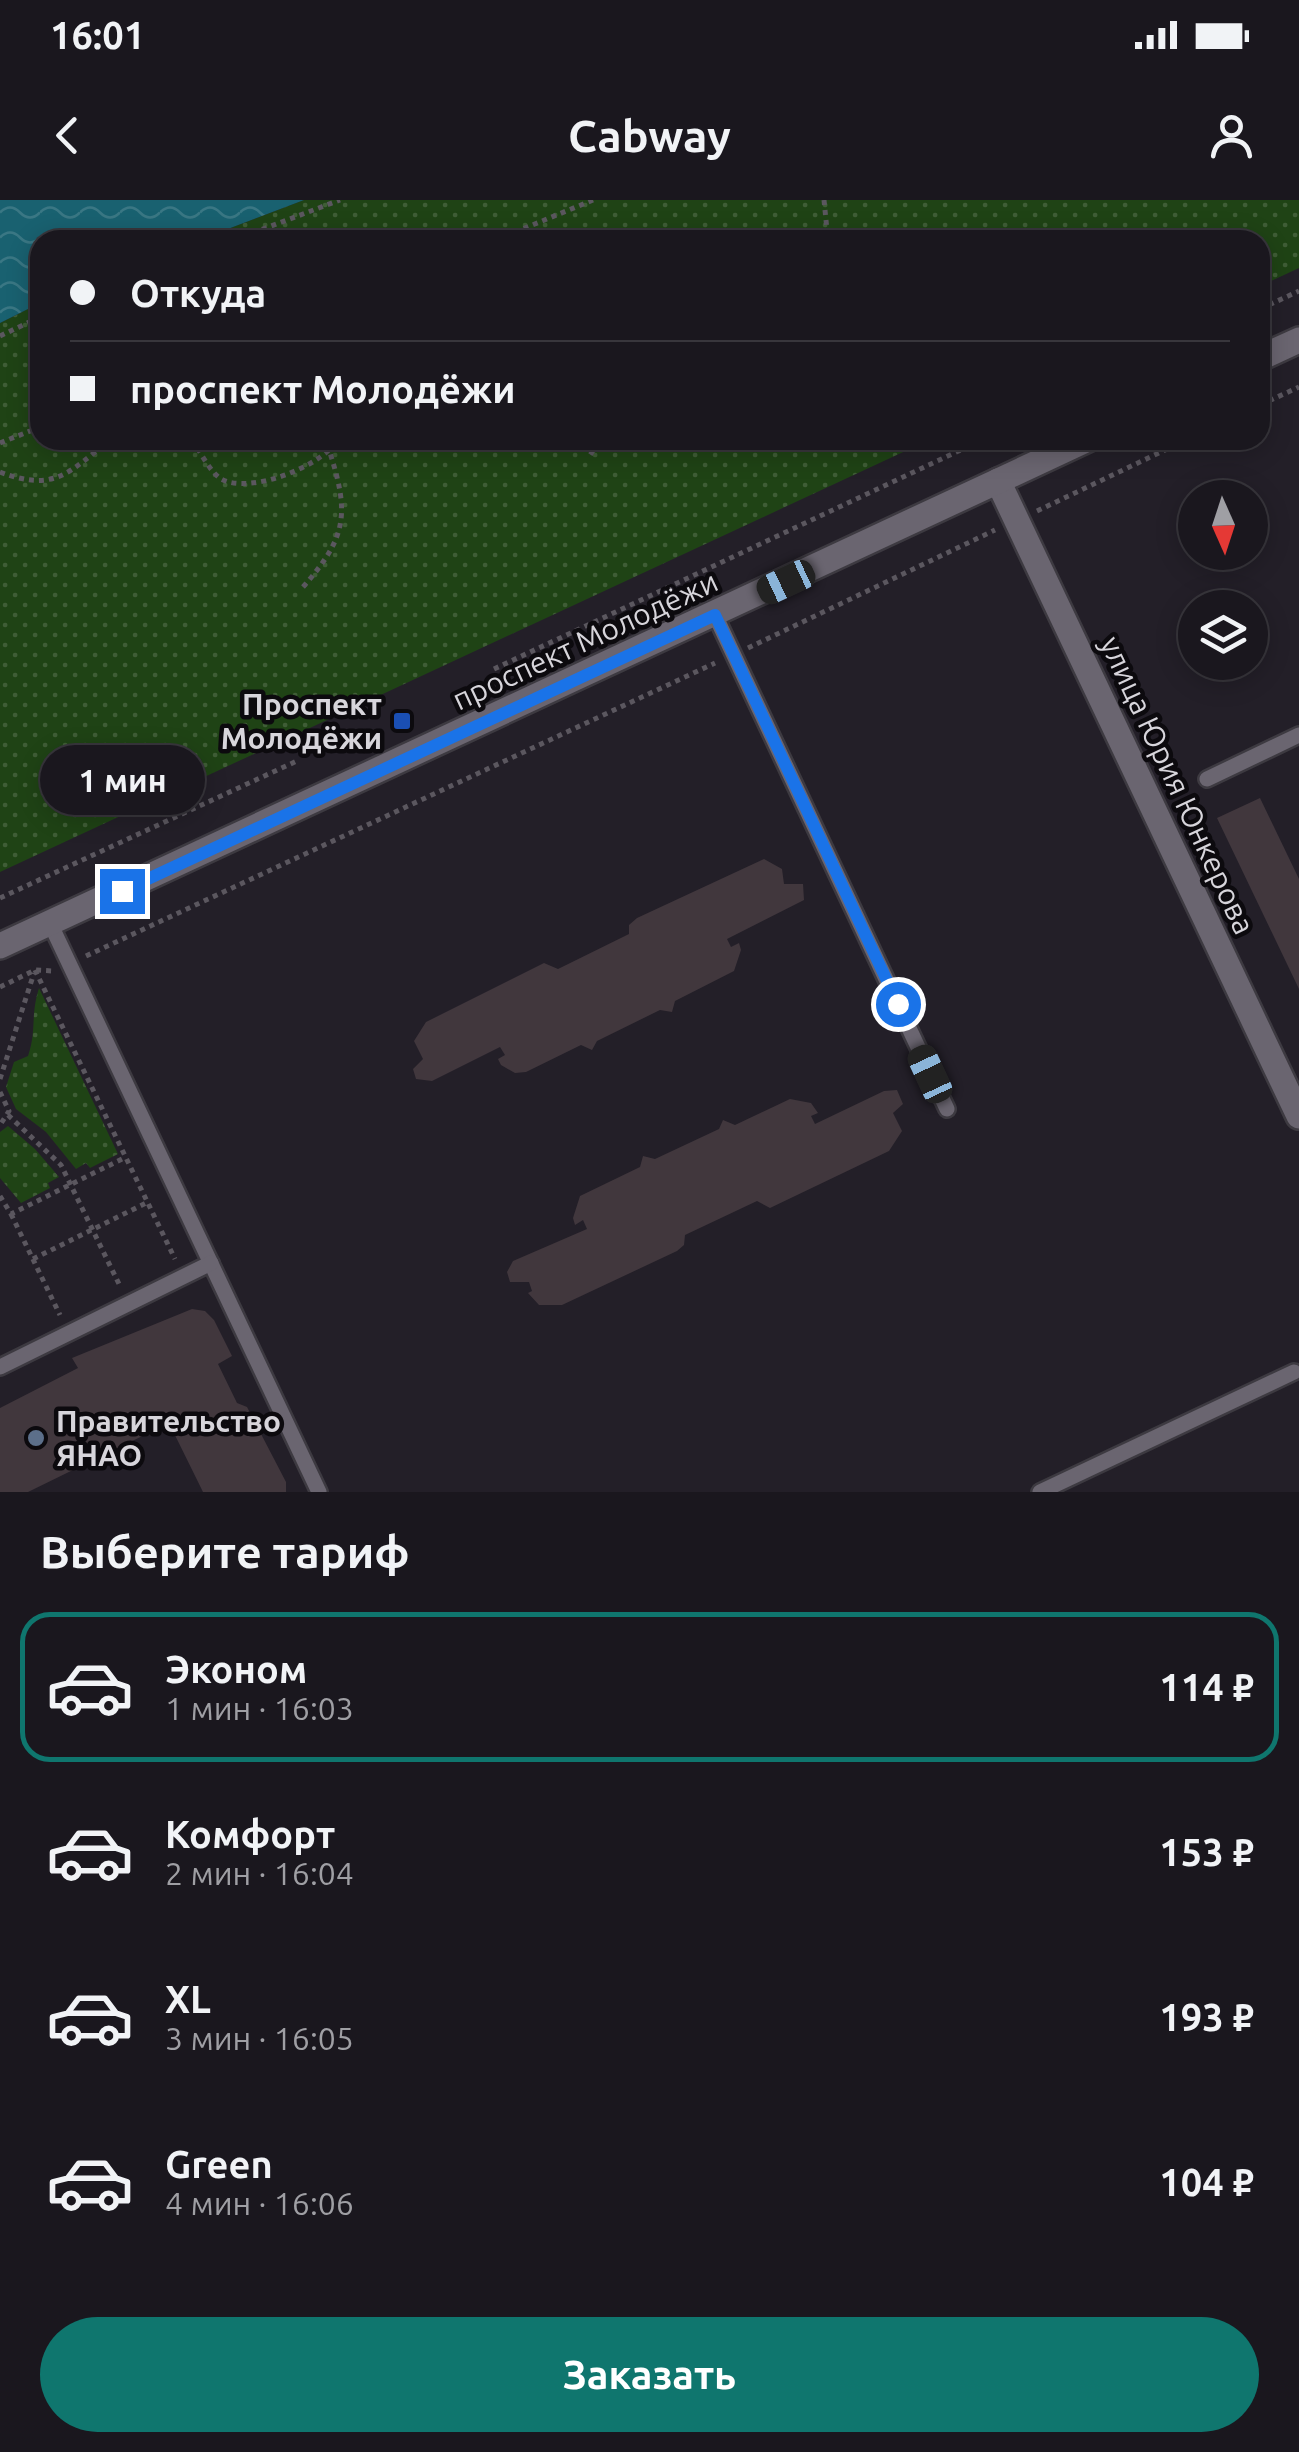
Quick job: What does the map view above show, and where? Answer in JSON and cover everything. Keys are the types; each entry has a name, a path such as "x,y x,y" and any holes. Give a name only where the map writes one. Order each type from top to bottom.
{"street":[{"path":"1270,353 1299,340"},
{"name":"проспект Молодёжи","path":"0,946 1065,450"},
{"name":"улица Юрия Юнкерова","path":"998,482 1299,1116"}],"lane":[{"path":"715,615 947,1109"},
{"path":"1207,779 1299,735"},
{"path":"50,923 319,1492"},
{"path":"0,1368 211,1263"},
{"path":"1040,1492 1294,1372"}],"path":[{"path":"260,230 340,200"},
{"path":"520,230 593,200"},
{"path":"824,200 827,230"},
{"path":"1270,304 1299,291"},
{"path":"0,336 30,322"},
{"path":"1270,400 1299,387"},
{"path":"0,444 30,431"},
{"path":"0,472 25,482 58,479 82,466 99,450"},
{"path":"199,450 220,478 238,484 294,472 332,450"},
{"path":"588,450 594,454"},
{"path":"494,669 961,450"},
{"path":"96,951 1165,450"},
{"path":"303,587 337,546 344,508 330,453"},
{"path":"0,898 299,760"},
{"path":"0,987 35,970"},
{"path":"0,1079 35,970"},
{"path":"35,970 176,1259 162,1266"},
{"path":"0,1092 7,1100 8,1115 0,1125"},
{"path":"8,1115 44,1145 70,1185 120,1286"},
{"path":"11,1214 126,1157"},
{"path":"0,1196 60,1315"},
{"path":"33,1259 148,1202"},
{"path":"105,1293 134,1279"},
{"path":"45,1322 75,1308"}],"green space":[{"path":"304,200 1299,200 1299,268 1270,281 1270,230 225,230"},
{"path":"30,308 30,450 907,450 0,872 0,323"},
{"path":"39,988 118,1154 90,1168 86,1163 76,1169 46,1132 16,1109 6,1087 14,1062 28,1056"},
{"path":"8,1126 59,1177 48,1183 50,1188 21,1203 0,1178 0,1132"}],"water":[{"path":"0,200 304,200 225,230 30,230 30,308 0,323"}],"building":[{"path":"1260,798 1299,879 1299,989 1217,818"},
{"path":"764,859 782,869 784,884 803,884 804,900 727,939 731,947 739,943 741,950 734,971 675,1001 672,1012 660,1010 597,1041 592,1050 581,1045 526,1072 515,1073 501,1065 498,1059 505,1055 500,1047 432,1081 416,1079 413,1069 423,1059 414,1041 426,1022 544,963 558,969 629,934 629,925 637,918"},
{"path":"897,1090 903,1104 893,1113 902,1131 889,1151 770,1208 757,1201 685,1235 684,1245 677,1251 562,1305 539,1305 528,1293 532,1291 529,1282 510,1282 507,1272 513,1261 587,1229 583,1220 575,1225 573,1218 580,1196 640,1167 643,1156 655,1159 719,1129 723,1120 735,1125 790,1099 811,1103 818,1113 811,1116 815,1124 884,1091"},
{"path":"192,1309 205,1311 214,1320 232,1356 218,1364 237,1403 247,1407 286,1482 286,1492 203,1492 169,1423 28,1492 0,1492 0,1408 78,1368 72,1358"}],"place":[{"name":"Проспект Молодёжи","path":"402,721"},
{"name":"Правительство ЯНАО","path":"36,1438"}],"route":[{"path":"122,891 715,615 898,1004"}]}
